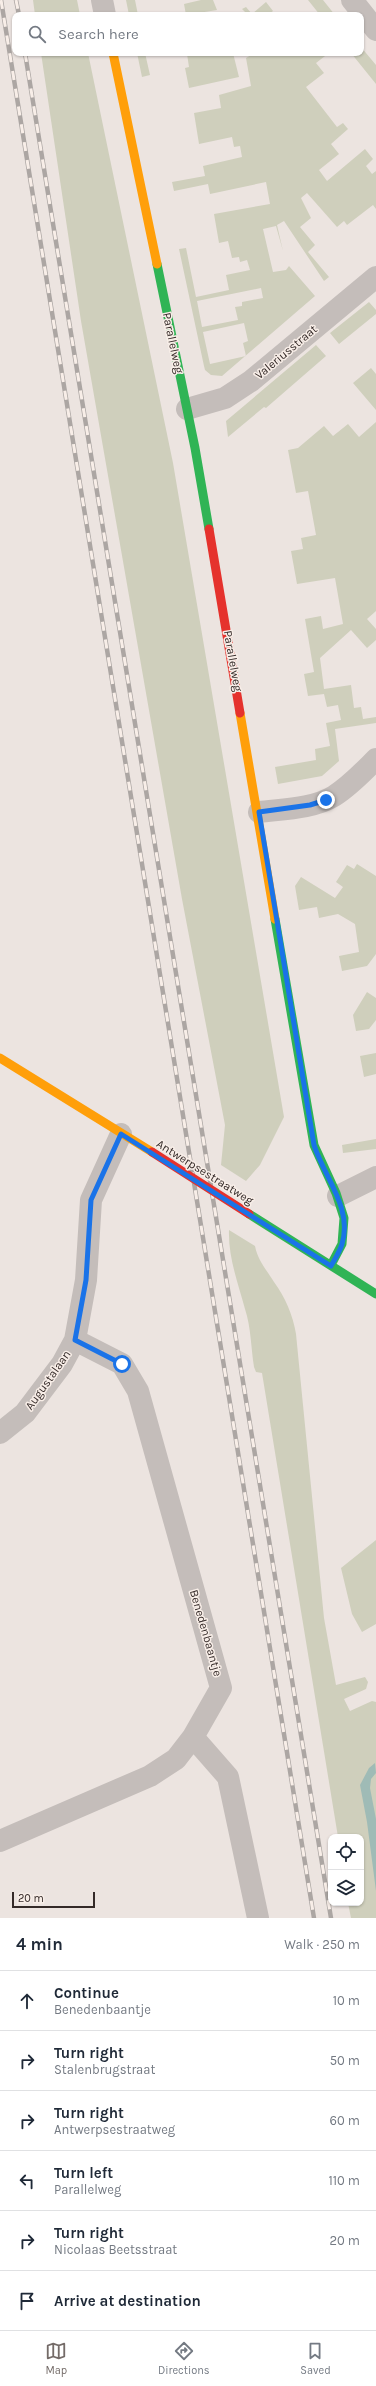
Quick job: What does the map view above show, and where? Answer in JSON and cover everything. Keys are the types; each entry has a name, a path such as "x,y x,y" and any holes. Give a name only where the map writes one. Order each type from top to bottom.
{"street":[{"path":"102,0 104,12"},
{"path":"352,0 362,12"},
{"path":"364,15 376,30"},
{"name":"Parallelweg","path":"114,56 187,409 215,553 314,1145 338,1196 345,1224 342,1245 331,1266"},
{"name":"Valeriusstraat","path":"187,409 225,398 251,382 376,277"},
{"path":"259,812 310,805 326,800 350,784 376,759"},
{"name":"Antwerpsestraatweg","path":"0,1058 376,1294"},
{"name":"Augustalaan","path":"0,1433 25,1413 62,1364 75,1340 86,1280 91,1200 121,1134"},
{"path":"338,1196 376,1178"},
{"name":"Benedenbaantje","path":"0,1841 150,1776 176,1759 193,1737 221,1688 138,1391 122,1364 75,1340"},
{"path":"193,1737 228,1777 258,1918"}],"green space":[{"path":"33,0 77,0 79,12 35,12"},
{"path":"126,0 135,0 137,12 128,12"},
{"path":"201,0 213,0 217,10 205,12 185,12 184,4"},
{"path":"308,0 323,0 333,12 318,12"},
{"path":"266,2 273,11 272,12 254,12"},
{"path":"246,7 250,12 245,12 242,9"},
{"path":"364,51 376,65 376,84 353,56 364,56"},
{"path":"41,56 89,56 173,463 284,1117 260,1165 246,1181 221,1165 225,1125 182,899 81,321"},
{"path":"138,56 146,56 150,75 142,77"},
{"path":"187,56 234,56 239,77 189,88 185,68 189,67"},
{"path":"249,56 325,56 316,63 324,73 306,87 337,127 343,123 348,129 331,144 339,154 319,170 327,181 365,149 373,159 366,166 372,174 376,171 376,209 373,205 347,225 344,221 337,227 307,193 301,198 311,218 300,227 315,245 308,252 329,277 324,281 284,221 277,225 283,251 276,226 263,229 273,272 286,270 289,266 315,296 246,355 243,343 248,341 244,323 203,332 210,364 245,356 222,376 211,375 205,370 179,249 186,248 196,297 229,290 226,275 250,270 247,260 240,262 239,257 232,258 228,241 219,243 214,214 270,204 266,182 210,194 208,184 174,191 172,182 205,176 203,166 242,157 240,146 234,147 232,137 199,144 194,113 221,108 219,95 251,86 246,58","holes":["261,288 263,298 242,302 242,306 235,307 238,320 202,327 197,301"]},
{"path":"369,302 376,310 376,314 339,344 330,333"},
{"path":"316,345 326,356 266,408 264,407 228,437 226,421"},
{"path":"371,368 376,374 376,410 353,383"},
{"path":"376,422 376,611 367,619 376,629 376,640 367,648 351,630 320,658 324,689 351,685 354,708 361,707 363,719 376,717 376,723 335,729 339,761 322,776 278,784 275,767 316,760 315,749 330,746 326,723 341,720 338,705 327,707 324,694 308,696 304,674 314,672 305,619 321,616 323,629 343,624 335,578 297,584 291,551 303,549 301,538 316,535 308,491 296,493 288,450 298,448 324,426 333,436 348,424 359,437"},
{"path":"357,864 376,876 376,954 367,966 342,971 339,956 359,952 355,924 338,914 319,918 317,907 299,910 295,886 301,877 335,898 343,887 336,882 347,865 354,869"},
{"path":"367,992 376,998 376,1020 369,1029 356,1031 353,1015"},
{"path":"376,1053 376,1074 364,1077 360,1056"},
{"path":"376,1139 376,1149 343,1153 342,1145"},
{"path":"229,1230 255,1246 260,1261 278,1288 291,1313 296,1334 324,1618 336,1685 365,1677 368,1682 366,1689 344,1699 350,1711 372,1701 376,1702 376,1918 351,1918 349,1906 364,1906 364,1834 338,1834 262,1373 256,1372 254,1367 249,1323 232,1260"},
{"path":"376,1540 376,1624 362,1632 352,1614 341,1568"}],"water":[{"path":"375,1763 376,1773 371,1779 370,1788 376,1819 376,1891 367,1822 360,1785 369,1768"}],"railway":[{"path":"1,0 314,1918"},
{"path":"16,0 18,12"},
{"path":"25,56 331,1918"}],"traffic: fast":[{"path":"157,264 195,448 209,529"},
{"path":"275,919 314,1145 336,1193 344,1218 342,1244 331,1265"},
{"path":"249,1214 376,1294"}],"traffic: slow":[{"path":"114,56 157,264"},
{"path":"240,713 275,919"},
{"path":"0,1058 152,1152"}],"traffic: jam":[{"path":"209,529 240,713"},
{"path":"152,1152 249,1214"}],"route":[{"path":"122,1364 75,1340 86,1280 91,1200 121,1134 152,1152 331,1266 342,1245 345,1224 338,1196 318,1157 314,1145 259,812 310,805 326,800"}]}
